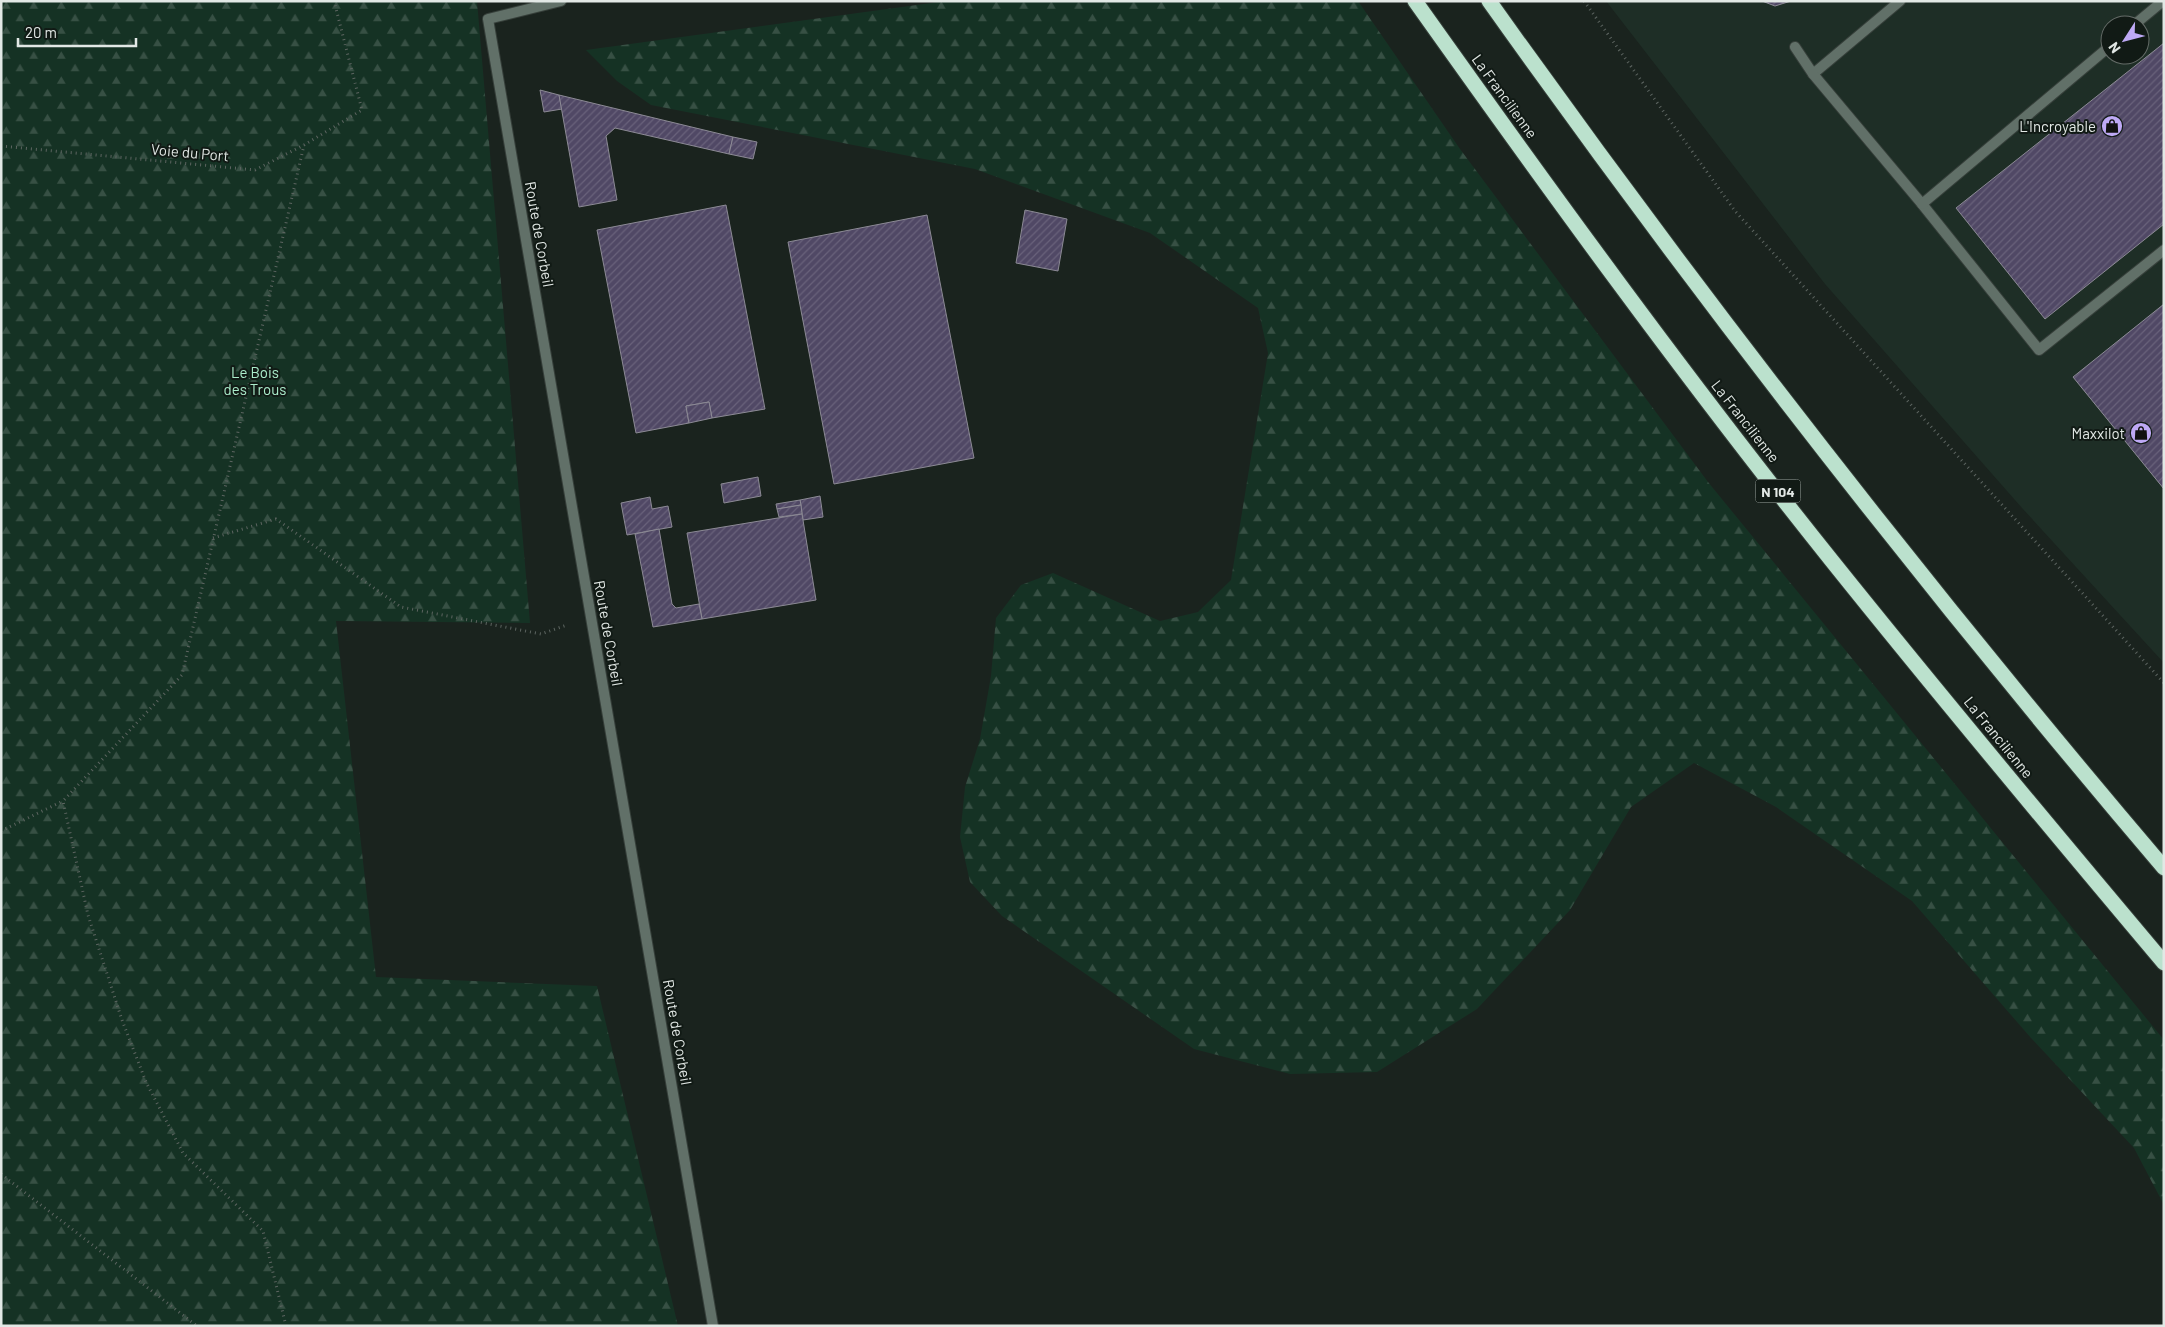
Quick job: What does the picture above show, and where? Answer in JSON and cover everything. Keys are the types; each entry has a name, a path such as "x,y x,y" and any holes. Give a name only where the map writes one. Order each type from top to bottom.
{"highway":[{"name":"La Francilienne","path":"1415,1 1649,324 1831,560 2064,845 2164,963"},
{"path":"1489,1 1696,284 1879,522 2164,868"}],"street":[{"name":"Route de Corbeil","path":"561,1 488,19 713,1326"},
{"path":"1812,74 1900,1"},
{"path":"2146,15 2162,1"},
{"path":"1795,47 1812,74 1922,204 2039,350 2164,250"},
{"path":"1922,204 2100,54"}],"path":[{"name":"Voie du Port","path":"1,146 255,170 304,145 362,110 334,1"},
{"path":"1584,1 1735,211 2164,683"},
{"path":"1,831 63,802 182,675 304,145"},
{"path":"213,538 276,519 401,607 540,634 591,617"},
{"path":"63,802 88,915 122,1020 146,1082 183,1153 263,1230 286,1326"},
{"path":"1,1174 197,1326"}],"shaded area":[{"path":"1606,1 2164,1 2164,663 2022,508 1825,284"}],"green space":[{"name":"Le Bois des Trous","path":"1,1 477,1 530,623 336,621 376,977 597,986 678,1326 1,1326"},
{"path":"946,1 1358,1 1460,149 1708,482 2164,1040 2164,1205 2134,1148 2031,1038 1912,901 1776,807 1694,763 1631,807 1570,910 1477,1009 1377,1072 1290,1074 1194,1049 1002,916 970,882 960,837 965,787 980,739 991,676 996,618 1021,585 1053,573 1160,621 1198,612 1231,580 1268,353 1258,308 1150,233 975,169 651,105 617,81 586,50"}],"building":[{"path":"1762,1 1791,1 1775,6"},
{"name":"L'Incroyable","path":"2164,43 2164,224 2045,319 1956,208 2136,65 2150,65 2150,54"},
{"path":"540,90 559,95 562,109 544,112"},
{"path":"559,95 733,137 729,154 615,128 606,136 617,200 579,207"},
{"path":"733,137 757,142 753,159 729,154"},
{"path":"726,205 765,409 712,418 709,402 686,406 689,423 636,433 597,230"},
{"path":"1025,210 1067,219 1058,271 1016,263"},
{"path":"927,215 974,458 834,484 788,242"},
{"name":"Maxxilot","path":"2164,304 2164,489 2073,377"},
{"path":"709,402 712,418 689,423 686,406"},
{"path":"758,477 761,496 724,503 721,484"},
{"path":"820,496 823,517 803,520 800,500"},
{"path":"650,497 652,509 668,506 672,527 627,535 621,503"},
{"path":"800,500 801,505 777,509 776,504"},
{"path":"801,505 802,514 779,517 777,509"},
{"path":"802,514 816,600 702,619 687,533"},
{"path":"659,529 672,604 676,608 699,604 702,619 653,627 635,534"}],"place":[{"name":"L'Incroyable","path":"2112,126"},
{"name":"Maxxilot","path":"2141,433"}]}
